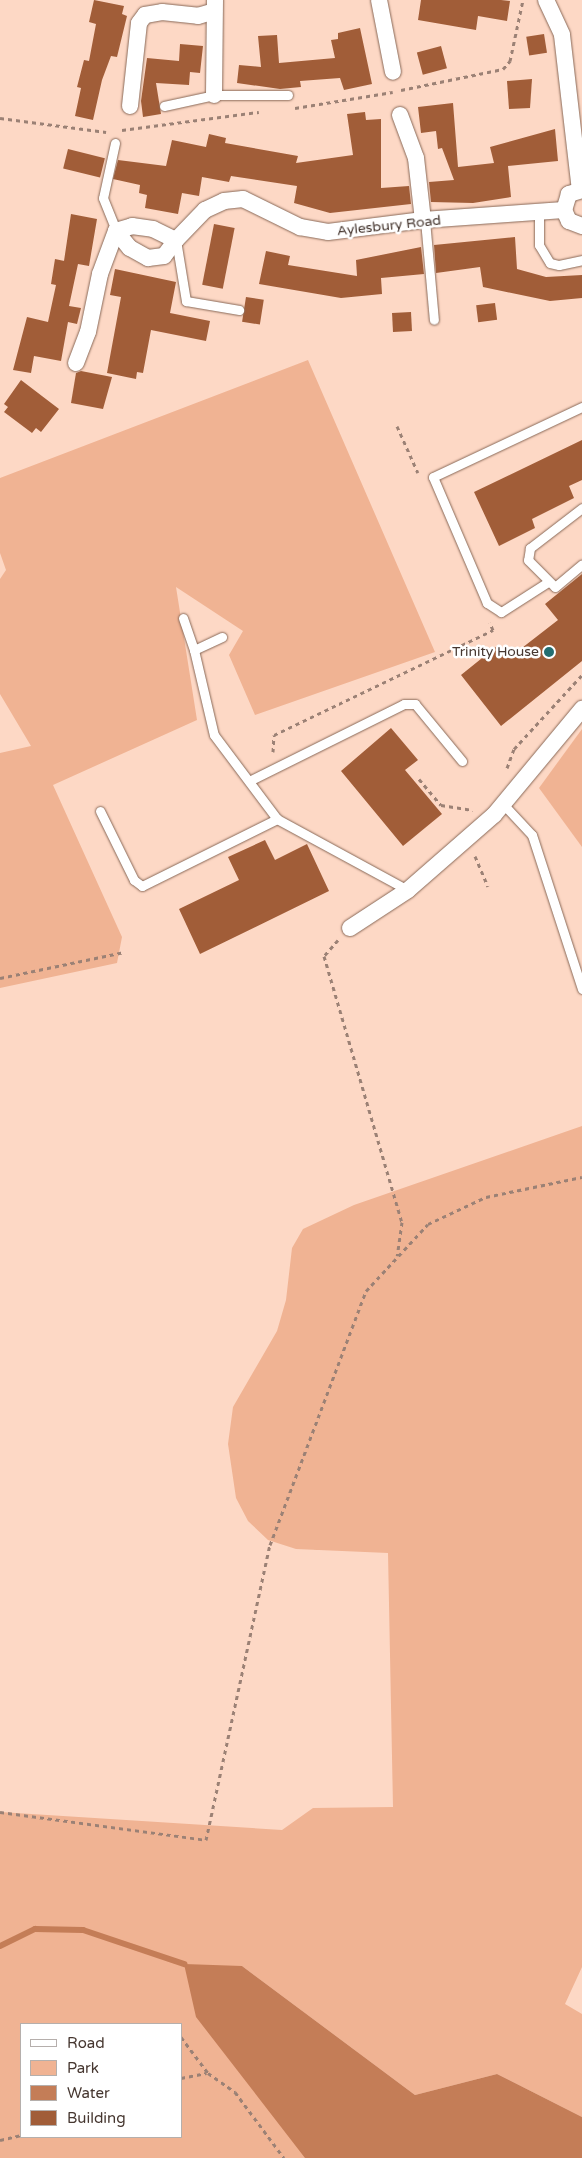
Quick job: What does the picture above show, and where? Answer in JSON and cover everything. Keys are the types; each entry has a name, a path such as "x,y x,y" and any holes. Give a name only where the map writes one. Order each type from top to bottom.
{"street":[{"path":"379,0 393,72"},
{"path":"546,0 562,35 581,190 569,194 564,210 569,221 582,226"},
{"path":"130,106 139,23 146,10 198,16 214,6"},
{"path":"214,6 214,95"},
{"path":"400,115 416,158 424,220"},
{"name":"Aylesbury Road","path":"116,231 130,248 148,258 164,256 176,240 205,210 224,201 243,199 300,227 328,232 424,220 564,210"},
{"path":"76,363 88,332 100,274 116,231 132,226 153,229 176,240"},
{"path":"350,928 408,890 468,839 482,813 504,805 582,709"}],"lane":[{"path":"164,106 214,95 288,95"},
{"path":"115,143 103,198 116,231"},
{"path":"539,213 539,244 550,263 569,264 582,260"},
{"path":"424,220 434,320"},
{"path":"176,240 186,301 239,310"},
{"path":"548,582 501,612 487,603 433,477 582,408"},
{"path":"582,508 530,548 528,560 555,587 582,564"},
{"path":"183,618 194,650 214,735 277,819 408,890"},
{"path":"194,650 222,637"},
{"path":"249,781 404,704 414,704 462,761"},
{"path":"504,805 532,835 582,989"},
{"path":"100,810 134,880 142,886 277,819"}],"path":[{"path":"277,766 272,758 274,735 450,648"},
{"path":"504,777 514,749 582,675"},
{"path":"419,779 441,805 482,813"},
{"path":"468,839 488,886"},
{"path":"350,928 324,956 402,1222 397,1257"},
{"path":"0,978 124,952"},
{"path":"0,1812 206,1840 270,1545 366,1291 428,1224 486,1197 582,1177"},
{"path":"182,2038 208,2073 235,2092 284,2158"},
{"path":"182,2078 208,2073"},
{"path":"0,2140 20,2135"}],"green space":[{"path":"308,360 435,652 255,715 229,655 243,631 176,587 197,720 53,785 122,937 117,963 0,988 0,753 31,746 0,694 0,579 6,570 0,553 0,478"},
{"path":"582,729 582,847 539,788"},
{"path":"582,1126 582,1967 565,2004 582,2014 582,2117 497,2074 415,2095 242,1966 306,2158 0,2158 0,1812 282,1830 313,1808 393,1807 388,1553 296,1549 268,1540 248,1521 236,1498 228,1444 233,1407 277,1331 286,1300 292,1248 303,1229 354,1205"}],"water":[{"path":"184,1964 242,1966 415,2095 497,2074 582,2117 582,2158 305,2158 196,2017"}],"building":[{"path":"94,0 124,6 122,14 127,16 117,57 111,56 102,80 93,120 75,116 81,88 77,87 84,60 89,61 96,24 89,22"},
{"path":"421,0 510,1 507,21 478,16 476,30 418,20"},
{"path":"360,28 372,84 344,90 340,78 300,81 301,87 280,89 237,83 239,65 261,67 258,36 277,35 279,63 335,58 331,40 338,39 338,33"},
{"path":"544,34 547,53 529,56 526,37"},
{"path":"180,44 203,46 200,73 190,72 189,85 156,83 161,114 143,117 141,101 147,58 179,61"},
{"path":"441,46 447,68 423,75 417,52"},
{"path":"532,79 530,108 509,109 507,81"},
{"path":"453,103 458,167 494,163 490,147 555,129 558,161 508,166 511,197 473,203 431,202 429,182 454,180 442,148 438,149 436,131 421,133 418,107"},
{"path":"365,112 366,120 381,119 381,188 409,186 411,204 330,213 294,203 297,186 231,176 229,182 202,177 199,196 182,193 178,214 145,208 147,195 139,193 140,185 113,179 118,160 166,166 172,140 206,147 209,134 226,138 225,143 298,156 296,163 353,155 347,114"},
{"path":"68,149 105,158 100,178 63,168"},
{"path":"71,214 97,219 89,266 78,264 69,306 81,308 77,324 68,322 61,361 34,356 31,373 13,370 27,317 48,322 56,285 51,284 55,259 64,261"},
{"path":"214,224 235,228 223,289 202,285"},
{"path":"515,237 517,269 546,277 582,275 582,298 550,301 483,287 480,267 436,273 434,245"},
{"path":"421,247 424,274 381,278 382,294 341,298 259,284 266,251 290,256 288,265 357,276 356,260"},
{"path":"115,269 176,282 170,313 210,321 206,341 151,330 143,373 137,372 136,379 107,373 121,297 110,295"},
{"path":"246,297 264,300 260,325 242,322"},
{"path":"495,303 497,320 478,322 476,305"},
{"path":"411,312 412,331 393,332 392,313"},
{"path":"81,371 112,377 103,409 71,403 76,373"},
{"path":"21,380 59,409 41,432 36,428 32,433 4,412 8,407 4,404"},
{"path":"582,440 582,480 569,486 574,498 532,519 535,528 499,546 474,492"},
{"name":"Trinity House","path":"582,574 582,661 501,726 461,675 497,646 509,658 558,620 545,604"},
{"path":"391,728 418,760 405,770 442,814 403,846 341,771"},
{"path":"265,840 275,860 307,844 329,891 200,954 179,909 239,880 228,857"}],"waterway":[{"path":"0,1946 35,1929 83,1930 184,1964"}],"place":[{"name":"Trinity House","path":"549,652"}]}
